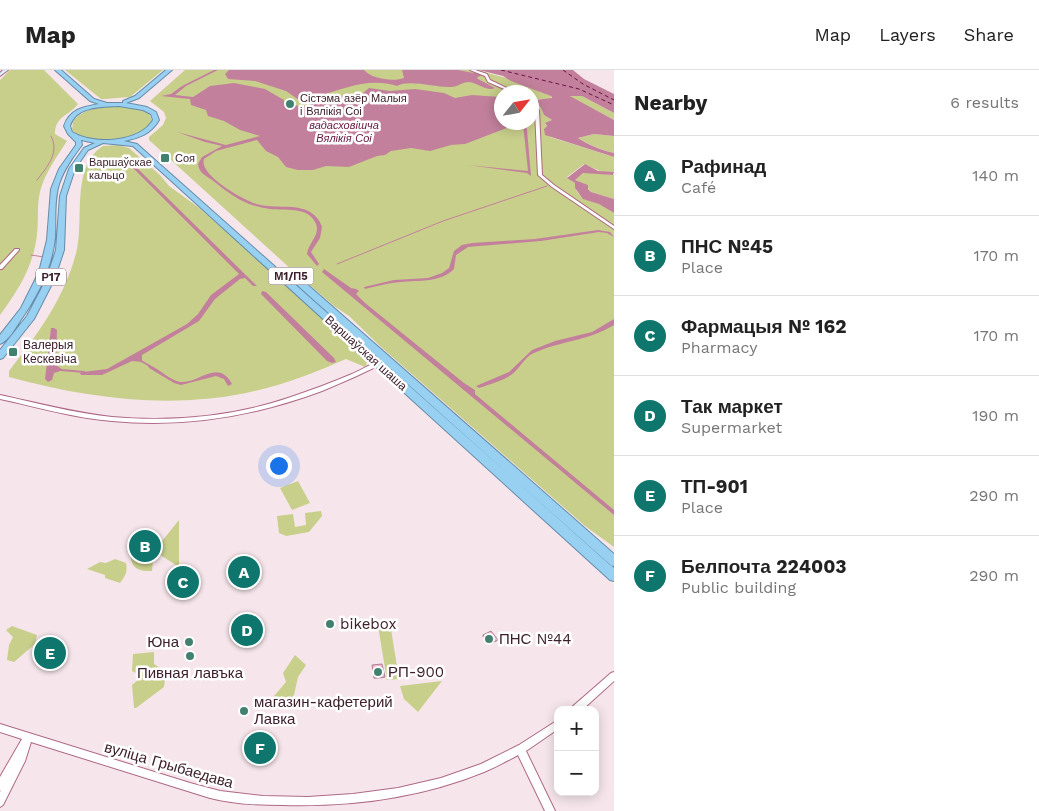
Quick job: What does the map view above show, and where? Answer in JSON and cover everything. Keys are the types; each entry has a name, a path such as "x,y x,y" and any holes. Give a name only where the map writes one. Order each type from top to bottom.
{"highway":[{"path":"50,70 87,104 68,122 68,130 75,136"},
{"path":"58,70 92,100 109,104"},
{"path":"81,111 135,98 169,70"},
{"path":"144,107 142,102 144,98 178,70"},
{"path":"119,103 144,107 154,113 156,120 151,129 145,132"},
{"name":"Варшаўская шаша","path":"75,136 104,142 130,138 145,132"},
{"name":"Варшаўская шаша","path":"145,132 141,137 141,143 383,362 614,576"},
{"name":"Р17","path":"0,340 26,305 37,287 42,274 51,240 53,194 61,173 79,145 75,136"},
{"name":"Варшаўская шаша","path":"113,141 129,142 135,145 614,561"},
{"name":"Р17","path":"0,356 31,317 50,280 60,250 63,196 72,169 86,149 104,142"}],"main road":[{"path":"0,75 6,70"}],"street":[{"path":"472,70 486,76 490,81 498,85"},
{"path":"538,130 540,174 553,186 614,228"},
{"path":"0,268 2,262 17,250"},
{"path":"0,397 110,419 189,420 230,416 270,407 316,391 383,362"},
{"path":"580,706 614,676"},
{"name":"вуліца Грыбаедава","path":"0,728 221,796 289,804 345,804 432,788 467,776 520,751 554,727"},
{"path":"0,786 28,737"},
{"path":"0,802 22,758 28,737"},
{"path":"520,751 550,811"}],"green space":[{"path":"10,70 44,70 78,104 57,123 55,134 67,141 44,179 40,191 37,235 29,268 0,315 0,80"},
{"path":"65,70 163,70 130,97 101,99"},
{"path":"185,70 479,70 528,85 494,85 494,130 539,130 539,106 544,115 552,120 545,124 550,137 614,157 614,172 602,172 584,164 567,177 575,183 575,188 580,195 614,213 614,547 585,526 381,347 349,316 334,306 304,280 314,274 310,269 292,270 149,140 149,137 163,125 166,118 164,112 150,101"},
{"path":"539,89 551,96 551,99 539,99"},
{"path":"570,95 582,96 614,113 614,120 571,97"},
{"name":"Варшаўскае кальцо","path":"126,105 149,113 152,121 137,134 113,140 101,140 89,139 72,130 73,121 84,112 98,108"},
{"path":"594,134 614,136 614,153 595,147 578,138"},
{"path":"118,145 129,148 160,175 169,186 198,207 259,260 364,356 367,363 365,367 346,359 297,379 246,393 217,398 157,401 97,396 9,377 9,371 50,314 66,283 77,249 81,194 86,166 93,155 103,146"},
{"path":"581,173 614,175 614,199 591,192 585,184 575,180"},
{"path":"298,481 310,503 292,510 280,488"},
{"path":"321,511 322,516 309,532 286,536 279,533 277,516 293,514 295,527 306,525 305,513"},
{"path":"179,520 179,567 154,551"},
{"path":"140,542 140,553 154,551 152,571 141,570 134,566 130,547"},
{"path":"115,559 126,563 126,574 120,583 105,578 105,575 87,569 100,562 106,563"},
{"path":"377,620 382,620 391,629 399,679 387,680"},
{"path":"12,626 37,635 35,644 14,662 7,660 9,645 13,637 6,630"},
{"path":"154,652 154,664 166,672 164,687 134,708 132,685 139,679 138,674 132,671 133,654"},
{"path":"295,655 306,665 298,677 294,695 283,706 274,696 286,682 283,673"},
{"path":"442,681 418,712 404,699 400,686"}],"water":[{"name":"вадасховішча Вялікія Соі","path":"214,70 218,70 186,86 175,95 193,97 210,86 234,83 265,89 284,100 284,104 287,105 307,106 313,102 363,93 369,88 390,91 415,89 444,93 455,98 472,95 494,97 494,130 502,130 465,144 451,145 430,151 411,148 391,151 385,155 377,156 349,167 326,166 313,170 298,170 286,167 278,157 266,151 257,140 216,151 204,159 204,165 208,173 215,180 245,199 260,205 303,209 315,216 322,227 320,238 311,252 319,264 317,266 307,254 316,234 317,226 307,213 295,210 261,208 253,205 232,195 200,170 198,164 202,157 222,146 177,132 226,145 260,136 240,130 224,121 208,116 206,110 191,105 190,99 161,96 171,94 182,86"},
{"path":"229,70 364,70 377,78 394,80 404,78 402,70 458,70 479,74 481,76 477,77 478,79 494,88 489,89 469,82 451,87 409,83 397,86 367,83 299,100 286,91 255,81 228,79 225,74"},
{"path":"479,70 573,70 584,79 614,94 614,113 582,96 570,96 614,120 614,136 594,134 578,138 595,147 614,153 614,157 545,135 544,129 547,126 545,123 552,120 544,115 539,106 539,99 552,98 551,96 539,92 539,85 522,85 503,76"},
{"path":"524,130 527,130 531,176 527,173 468,165 528,171"},
{"path":"585,164 598,171 614,172 613,175 583,173 575,180 588,185 588,189 591,192 614,199 614,213 599,204 583,199 575,188 575,183 567,178"},
{"path":"135,166 257,286 253,286 245,278 240,279 215,299 199,321 142,355 142,362 132,361 102,375 81,375 80,373 83,372 107,369 187,324 198,314 211,295 239,274 132,167"},
{"path":"598,230 610,232 614,237 607,233 599,232 541,241 468,247 456,255 454,269 442,277 392,283 365,289 364,287 394,280 428,278 442,273 449,268 454,251 462,245 535,239"},
{"path":"324,269 351,288 359,291 356,294 365,303 475,390 475,394 614,510 614,515 322,272"},
{"path":"262,291 266,292 336,362 327,361 261,294"},
{"path":"614,319 614,325 604,330 534,353 527,357 507,377 479,388 476,386 509,372 532,350 555,341 592,332"},
{"path":"51,328 57,330 56,365 63,370 54,373 52,380 48,382 45,379"},
{"path":"149,365 180,382 194,380 214,372 226,377 232,384 228,386 224,379 216,376 181,385 174,383 149,368"}],"building":[{"path":"140,540 149,540 148,548 139,548"},
{"name":"ПНС №44","path":"491,631 498,640 489,644 483,635"},
{"path":"46,645 58,649 53,659 41,655"},
{"name":"РП-900","path":"382,664 385,677 374,678 372,665"}],"waterway":[{"path":"37,180 48,165 53,154 54,148 51,136"},
{"path":"337,264 443,221 547,186"},
{"path":"31,255 44,257"},
{"path":"141,361 150,366"},
{"path":"61,370 84,372"}],"ferry route":[{"path":"501,70 579,89 614,105"},
{"path":"563,70 583,84 614,100"}],"place":[{"name":"Сістэма азёр Малыя і Вялікія Соі","path":"290,104"},
{"name":"Соя","path":"165,158"},
{"name":"Варшаўскае кальцо","path":"79,168"},
{"name":"Валерыя Кескевіча","path":"13,352"},
{"name":"ПНС №45","path":"145,546"},
{"name":"Рафинад","path":"244,572"},
{"name":"Фармацыя № 162","path":"183,582"},
{"name":"bikebox","path":"330,624"},
{"name":"Так маркет","path":"247,630"},
{"name":"ПНС №44","path":"489,639"},
{"name":"Юна","path":"189,642"},
{"name":"ТП-901","path":"50,653"},
{"name":"Пивная лавъка","path":"190,656"},
{"name":"РП-900","path":"378,672"},
{"name":"магазин-кафетерий Лавка","path":"244,711"},
{"name":"Белпочта 224003","path":"260,748"}]}
